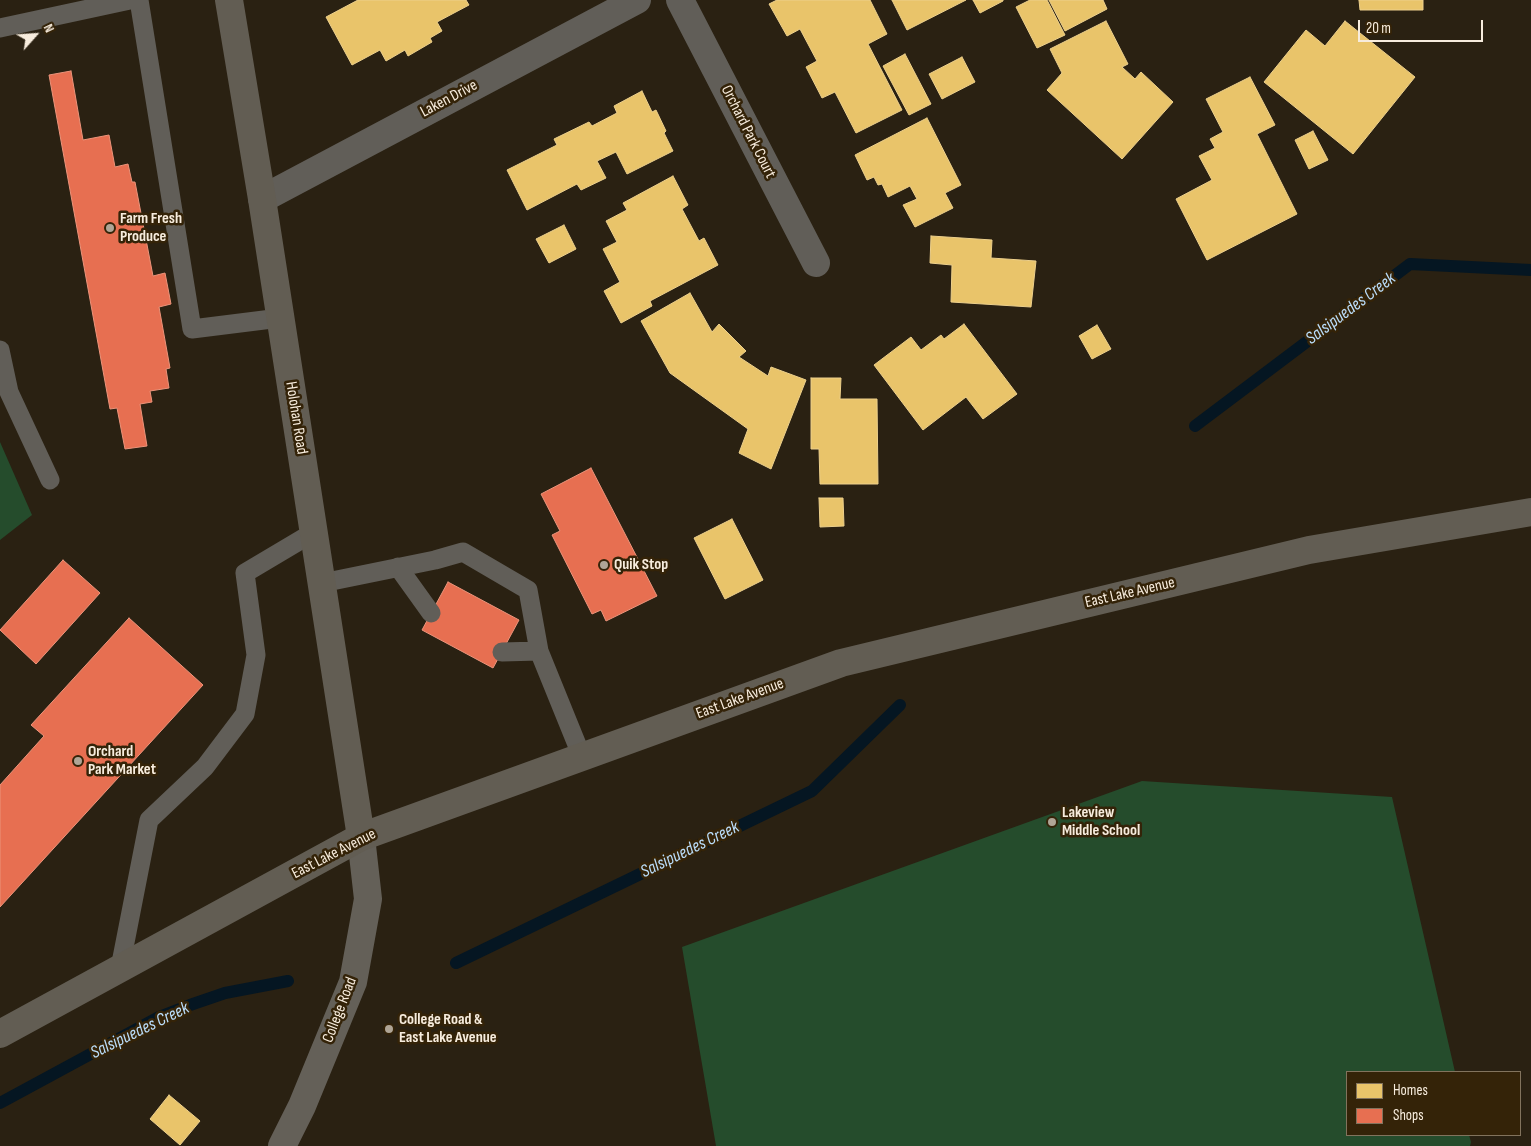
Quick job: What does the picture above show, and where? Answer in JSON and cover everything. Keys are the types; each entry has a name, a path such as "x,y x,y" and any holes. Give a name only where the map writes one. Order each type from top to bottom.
{"main road":[{"name":"Holohan Road","path":"229,0 262,199 361,837"},
{"name":"East Lake Avenue","path":"0,1034 361,837 840,662 1309,550 1531,512"}],"street":[{"name":"Laken Drive","path":"262,199 637,0"},
{"name":"Orchard Park Court","path":"680,0 816,263"},
{"name":"College Road","path":"282,1146 302,1106 354,982 368,899 361,837"}],"lane":[{"path":"0,28 130,0"},
{"path":"139,0 192,329 280,318"},
{"path":"0,350 9,392 50,480"},
{"path":"120,968 150,820 205,767 245,714 256,655 245,573 314,532"},
{"path":"322,583 435,560 463,552 528,590 539,651 582,757"},
{"path":"398,567 431,613"},
{"path":"502,652 539,651"}],"green space":[{"path":"0,442 32,515 0,540"},
{"path":"1142,781 1392,797 1455,1071 1346,1071 1346,1136 1469,1136 1471,1142 1470,1146 716,1146 682,947"}],"building: Homes":[{"path":"358,0 466,0 469,5 437,22 442,31 430,38 432,42 408,56 405,50 386,61 380,50 352,65 326,17"},
{"path":"777,0 870,0 887,34 868,44 902,110 856,133 835,92 822,98 806,67 817,61 800,29 787,36 769,4"},
{"path":"892,0 966,0 907,30"},
{"path":"973,0 1003,0 1003,1 980,13"},
{"path":"1030,0 1047,0 1065,35 1037,48 1016,7"},
{"path":"1049,0 1103,0 1107,9 1065,31"},
{"path":"1359,0 1423,0 1423,10 1360,10"},
{"path":"1106,21 1128,64 1122,67 1135,79 1141,72 1173,102 1122,159 1047,90 1062,73 1050,49"},
{"path":"1345,21 1415,77 1353,154 1264,82 1306,30 1325,46"},
{"path":"905,54 931,104 909,115 883,66"},
{"path":"962,57 975,82 942,99 929,74"},
{"path":"1250,77 1275,125 1257,134 1297,214 1207,260 1176,199 1212,180 1199,156 1215,148 1210,139 1223,132 1206,99"},
{"path":"642,91 652,112 656,110 673,151 627,174 616,152 597,161 606,178 581,190 577,184 527,210 507,170 557,145 554,139 589,122 592,126 617,113 614,106"},
{"path":"927,118 961,185 945,193 953,208 915,227 903,205 917,199 910,186 888,197 882,184 878,185 874,177 867,180 855,155"},
{"path":"1313,131 1328,160 1309,169 1295,140"},
{"path":"673,176 688,205 682,209 699,241 704,238 718,265 650,301 652,306 621,323 604,291 620,282 603,249 617,242 606,221 627,210 623,203"},
{"path":"564,225 576,249 549,263 536,239"},
{"path":"931,236 992,240 991,258 1036,261 1031,307 951,302 952,265 930,263"},
{"path":"690,293 712,332 719,324 746,351 739,357 768,376 771,367 806,380 771,469 739,453 748,429 670,373 641,321"},
{"path":"964,324 1017,394 983,419 966,397 923,430 874,365 911,337 921,350 941,335 944,339"},
{"path":"1097,325 1111,349 1092,359 1079,336"},
{"path":"811,378 841,378 840,399 877,399 878,484 820,484 819,449 811,449"},
{"path":"819,498 843,498 844,526 820,527"},
{"path":"732,519 763,580 725,599 694,538"},
{"path":"169,1095 200,1121 180,1145 150,1119"}],"building: Shops":[{"name":"Farm Fresh Produce","path":"71,71 83,140 109,135 115,167 128,164 132,182 135,182 153,276 165,273 171,304 159,307 170,368 166,369 169,388 150,391 152,402 140,404 147,446 125,449 117,408 110,409 49,75"},
{"name":"Quik Stop","path":"591,468 657,596 606,621 601,610 592,614 552,535 560,531 541,494"},
{"path":"63,560 100,593 36,664 0,630"},
{"path":"448,582 519,620 493,668 422,630"},
{"name":"Orchard Park Market","path":"129,618 203,685 0,907 0,785 44,736 31,725"}],"waterway":[{"name":"Salsipuedes Creek","path":"1195,426 1410,264 1531,270"},
{"name":"Salsipuedes Creek","path":"456,963 812,791 900,705"},
{"name":"Salsipuedes Creek","path":"0,1103 159,1017 225,993 288,981"}],"place":[{"name":"Farm Fresh Produce","path":"110,228"},
{"name":"Quik Stop","path":"604,565"},
{"name":"Orchard Park Market","path":"78,761"},
{"name":"Lakeview Middle School","path":"1052,822"},
{"name":"College Road & East Lake Avenue","path":"389,1029"}]}
